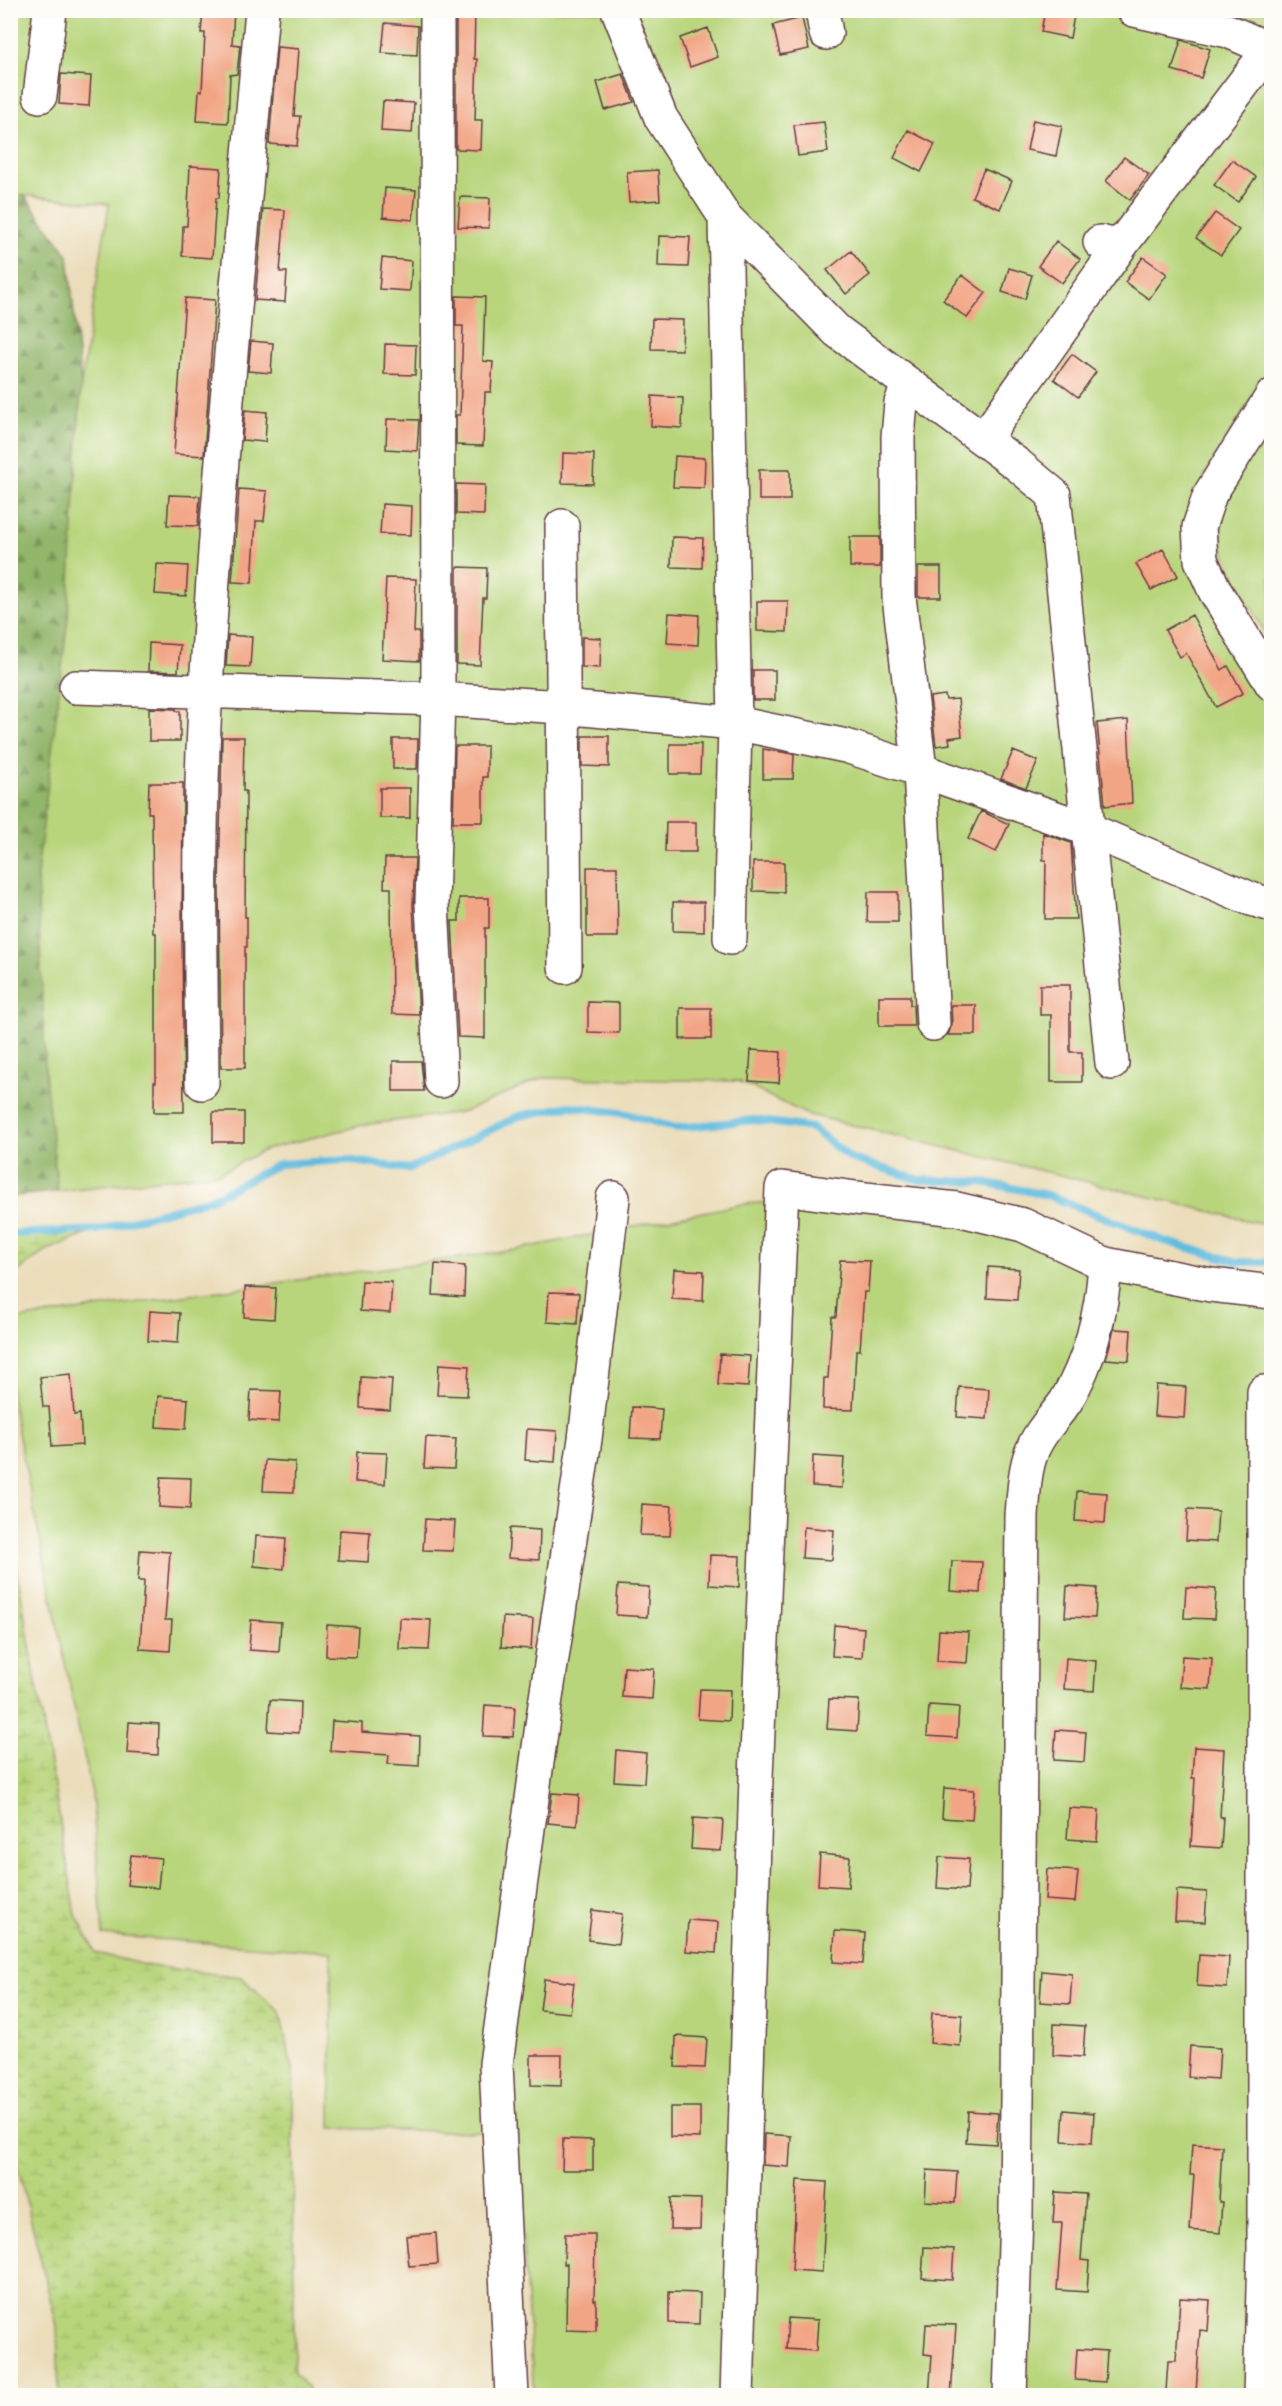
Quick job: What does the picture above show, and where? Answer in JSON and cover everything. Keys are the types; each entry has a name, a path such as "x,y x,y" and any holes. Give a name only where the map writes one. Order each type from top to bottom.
{"lane":[{"path":"40,96 50,10"},
{"path":"202,1083 201,843 206,690 226,411 262,10"},
{"path":"437,10 438,699 432,904 441,1081"},
{"path":"618,10 661,118 725,217 837,331 1054,495 1112,1063"},
{"path":"984,440 1112,242 1270,47 1228,31 1134,10"},
{"path":"725,217 735,723 730,938"},
{"path":"909,384 901,404 898,436 899,597 920,770 933,1024"},
{"path":"1272,396 1210,494 1199,527 1201,560 1215,591 1272,684"},
{"path":"562,526 565,967"},
{"path":"76,687 438,699 562,707 735,723 846,746 920,770 1087,829 1251,899 1272,905"},
{"path":"737,2396 756,1777 782,1188 957,1209 1023,1225 1105,1264 1211,1285 1272,1292"},
{"path":"512,2396 496,2064 585,1439 613,1198"},
{"path":"1010,2396 1016,2215 1022,1515 1032,1449 1066,1400 1092,1344 1103,1300 1105,1264"},
{"path":"1260,2396 1264,2253 1264,1392 1272,1394"}],"green space":[{"path":"10,11 1271,11 1271,367 1204,476 1206,599 1271,706 1271,1226 806,1114 738,1081 542,1078 463,1112 363,1125 267,1149 219,1173 58,1191 46,1084 37,875 68,618 81,384 109,204 11,194"},
{"path":"10,194 24,195 68,255 81,384 68,618 37,875 58,1191 11,1197"},
{"path":"1271,417 1271,644 1236,579 1222,547 1221,512 1248,454"},
{"path":"802,1200 983,1228 1084,1265 1271,1309 1271,2395 534,2395 515,2133 331,2128 331,1952 103,1935 92,1794 11,1398 10,1320 515,1250 743,1204"},
{"path":"98,1230 47,1250 11,1276 11,1234"},
{"path":"10,1530 76,1915 96,1953 150,1966 241,1977 280,2012 293,2074 294,2373 313,2395 59,2395 57,2326 10,2136"}],"building":[{"path":"203,10 234,10 232,44 240,45 237,74 230,75 228,123 197,121 199,91 202,91 205,33 201,33"},
{"path":"456,10 475,10 474,59 477,59 475,120 482,120 481,150 456,149"},
{"path":"1045,10 1075,10 1070,38 1041,32"},
{"path":"802,18 809,49 780,55 773,25"},
{"path":"385,23 418,26 417,55 382,53"},
{"path":"708,28 718,57 690,67 680,38"},
{"path":"1181,40 1210,49 1201,78 1172,70"},
{"path":"277,47 299,49 294,116 300,116 297,146 269,144"},
{"path":"61,74 91,76 89,106 59,104"},
{"path":"623,74 634,102 605,110 597,82"},
{"path":"383,101 414,103 412,133 381,131"},
{"path":"1033,120 1062,126 1056,156 1027,150"},
{"path":"824,122 828,152 798,156 794,125"},
{"path":"908,130 935,144 921,172 894,158"},
{"path":"1124,157 1149,175 1130,200 1106,181"},
{"path":"1232,160 1256,177 1238,202 1214,185"},
{"path":"190,166 221,168 219,198 216,198 212,258 182,256 183,226 187,226"},
{"path":"984,169 1012,181 1000,209 972,197"},
{"path":"658,170 660,200 629,202 627,172"},
{"path":"385,188 416,190 413,220 383,217"},
{"path":"460,197 490,198 489,228 458,227"},
{"path":"263,209 285,210 280,272 287,272 285,302 255,300"},
{"path":"1215,213 1239,230 1221,255 1196,238"},
{"path":"659,236 690,237 688,267 658,266"},
{"path":"1056,241 1080,259 1062,283 1038,266"},
{"path":"851,251 870,275 846,294 827,270"},
{"path":"1143,257 1167,274 1149,299 1125,282"},
{"path":"382,258 412,261 410,291 379,289"},
{"path":"1009,268 1032,275 1025,299 1002,292"},
{"path":"962,275 986,293 967,318 943,300"},
{"path":"456,296 485,297 483,361 493,362 491,392 485,392 483,446 456,445 456,415 460,415 463,326 456,326"},
{"path":"185,298 215,300 204,456 174,454"},
{"path":"652,319 683,320 682,350 651,349"},
{"path":"251,341 273,343 271,373 248,371"},
{"path":"385,344 416,345 415,375 384,374"},
{"path":"1072,354 1096,372 1078,397 1054,379"},
{"path":"652,396 683,398 682,428 651,426"},
{"path":"245,410 267,412 265,442 242,440"},
{"path":"387,419 419,420 417,451 386,449"},
{"path":"563,453 594,454 593,484 562,483"},
{"path":"675,456 705,458 704,488 673,487"},
{"path":"759,470 790,470 790,500 759,500"},
{"path":"456,484 485,485 484,515 456,514"},
{"path":"239,489 267,491 264,521 256,521 252,583 232,582"},
{"path":"169,495 200,496 198,526 167,525"},
{"path":"382,504 412,506 411,535 380,534"},
{"path":"672,537 703,538 702,568 671,567"},
{"path":"850,537 880,537 880,567 850,567"},
{"path":"1163,549 1178,576 1151,590 1136,564"},
{"path":"157,564 188,566 186,596 155,594"},
{"path":"457,567 487,568 486,598 483,598 480,665 457,664"},
{"path":"918,567 941,567 941,597 918,597"},
{"path":"386,578 416,579 414,632 419,632 419,661 382,659"},
{"path":"757,601 788,601 787,632 757,631"},
{"path":"669,613 699,615 698,645 667,643"},
{"path":"1192,615 1222,670 1228,666 1243,693 1216,707 1186,653 1180,657 1165,630"},
{"path":"228,635 252,637 250,667 226,666"},
{"path":"582,637 601,638 600,668 582,667"},
{"path":"149,643 180,645 178,672 148,671"},
{"path":"753,670 775,670 775,700 753,700"},
{"path":"945,695 946,700 958,699 962,736 949,738 950,744 936,746 930,697"},
{"path":"149,708 180,711 180,741 149,741"},
{"path":"1128,720 1132,803 1105,806 1097,723"},
{"path":"582,736 609,736 609,767 582,766"},
{"path":"222,737 244,737 245,917 247,917 245,1068 221,1068 219,886"},
{"path":"393,739 418,739 417,769 393,769"},
{"path":"670,744 701,744 700,774 670,774"},
{"path":"455,746 487,746 487,777 483,777 483,822 453,822"},
{"path":"763,749 794,754 793,779 763,779"},
{"path":"1013,751 1038,761 1026,788 1001,779"},
{"path":"149,783 183,783 184,1112 154,1112 156,933 153,933 152,813 148,813"},
{"path":"380,788 410,788 410,818 380,818"},
{"path":"981,811 1009,824 996,852 968,839"},
{"path":"666,822 696,822 696,852 665,852"},
{"path":"1043,833 1071,843 1076,919 1045,919 1046,860 1043,860"},
{"path":"385,858 415,858 413,905 419,1015 392,1014 391,888 384,888"},
{"path":"753,862 784,862 784,892 753,891"},
{"path":"587,867 617,867 618,937 587,937"},
{"path":"868,892 898,892 898,922 867,922"},
{"path":"459,898 489,898 489,928 485,928 485,1038 458,1037 452,921 459,921"},
{"path":"673,902 704,902 704,932 673,931"},
{"path":"1040,985 1070,985 1070,1052 1082,1052 1082,1082 1051,1082 1051,1015 1040,1015"},
{"path":"879,996 910,996 914,1026 879,1026"},
{"path":"588,1002 619,1003 619,1033 588,1032"},
{"path":"951,1005 976,1005 976,1035 948,1035 952,1024"},
{"path":"680,1008 711,1008 711,1039 680,1039"},
{"path":"751,1050 781,1052 779,1083 749,1081"},
{"path":"393,1061 421,1061 424,1091 393,1091"},
{"path":"213,1112 244,1112 244,1142 213,1142"},
{"path":"840,1260 870,1261 868,1292 864,1292 860,1350 856,1350 853,1410 823,1409 824,1378 828,1378 832,1317 836,1317"},
{"path":"435,1264 465,1266 464,1297 433,1295"},
{"path":"988,1267 1019,1269 1017,1300 987,1298"},
{"path":"674,1269 704,1271 703,1301 672,1299"},
{"path":"362,1281 392,1282 390,1313 360,1311"},
{"path":"245,1287 276,1288 274,1319 244,1317"},
{"path":"549,1292 579,1293 577,1324 547,1322"},
{"path":"150,1311 180,1313 178,1343 148,1341"},
{"path":"1114,1329 1131,1330 1129,1361 1106,1359"},
{"path":"720,1354 750,1356 748,1387 718,1385"},
{"path":"439,1364 469,1366 467,1396 437,1395"},
{"path":"71,1374 74,1415 80,1414 82,1445 52,1447 49,1407 43,1407 40,1377"},
{"path":"361,1377 392,1379 390,1410 360,1408"},
{"path":"1156,1385 1186,1387 1184,1418 1154,1416"},
{"path":"959,1387 989,1389 987,1419 957,1417"},
{"path":"251,1390 281,1391 279,1422 249,1420"},
{"path":"158,1396 188,1399 186,1429 156,1427"},
{"path":"632,1407 662,1409 660,1439 630,1438"},
{"path":"527,1429 557,1431 555,1462 525,1460"},
{"path":"426,1437 456,1439 454,1469 424,1468"},
{"path":"357,1452 387,1453 385,1484 355,1482"},
{"path":"813,1456 844,1458 842,1488 812,1486"},
{"path":"265,1460 295,1462 294,1492 263,1491"},
{"path":"161,1477 191,1478 190,1509 159,1507"},
{"path":"1077,1491 1107,1493 1105,1523 1075,1521"},
{"path":"642,1504 672,1506 670,1536 640,1535"},
{"path":"1188,1509 1218,1511 1216,1542 1186,1540"},
{"path":"425,1519 455,1521 453,1551 423,1550"},
{"path":"804,1527 834,1530 832,1560 802,1558"},
{"path":"510,1528 540,1530 539,1560 508,1558"},
{"path":"340,1530 370,1532 368,1562 338,1560"},
{"path":"256,1536 286,1538 284,1569 254,1566"},
{"path":"140,1550 170,1552 165,1620 172,1620 170,1651 140,1649 144,1581 138,1581"},
{"path":"710,1555 740,1556 739,1587 709,1585"},
{"path":"952,1561 982,1562 980,1593 950,1591"},
{"path":"618,1585 649,1587 647,1617 616,1615"},
{"path":"1067,1586 1097,1588 1095,1618 1065,1617"},
{"path":"1186,1587 1216,1589 1214,1619 1184,1618"},
{"path":"503,1617 533,1619 531,1649 501,1647"},
{"path":"400,1618 431,1620 429,1650 399,1649"},
{"path":"251,1620 281,1622 279,1652 249,1650"},
{"path":"327,1625 358,1627 356,1657 326,1656"},
{"path":"834,1625 864,1628 862,1658 832,1656"},
{"path":"939,1630 969,1632 967,1663 937,1661"},
{"path":"1182,1656 1212,1658 1210,1689 1180,1687"},
{"path":"1066,1658 1096,1661 1094,1691 1064,1689"},
{"path":"624,1667 654,1669 652,1699 622,1697"},
{"path":"700,1689 730,1690 729,1721 698,1719"},
{"path":"829,1699 859,1700 857,1731 827,1729"},
{"path":"270,1700 300,1702 299,1733 268,1731"},
{"path":"485,1705 515,1707 513,1737 483,1736"},
{"path":"929,1705 959,1707 957,1738 927,1736"},
{"path":"332,1721 362,1723 362,1732 420,1736 419,1766 388,1764 389,1755 330,1751"},
{"path":"129,1722 159,1724 158,1755 127,1753"},
{"path":"1056,1730 1086,1732 1084,1762 1054,1760"},
{"path":"1194,1747 1224,1749 1220,1817 1223,1817 1221,1848 1191,1846 1195,1778 1192,1778"},
{"path":"616,1750 646,1753 644,1783 614,1781"},
{"path":"944,1788 974,1790 972,1820 942,1818"},
{"path":"552,1793 579,1795 577,1826 548,1823"},
{"path":"1069,1808 1099,1810 1097,1841 1067,1839"},
{"path":"693,1818 723,1820 721,1851 691,1849"},
{"path":"820,1854 850,1857 848,1887 818,1885"},
{"path":"131,1855 161,1858 158,1888 127,1885"},
{"path":"939,1857 969,1859 967,1890 937,1888"},
{"path":"1047,1869 1078,1871 1075,1902 1045,1900"},
{"path":"1177,1890 1207,1892 1205,1922 1175,1921"},
{"path":"592,1910 622,1914 618,1944 588,1940"},
{"path":"688,1920 718,1922 716,1953 686,1951"},
{"path":"835,1931 865,1933 863,1964 833,1962"},
{"path":"1199,1955 1229,1957 1227,1988 1197,1986"},
{"path":"1042,1971 1072,1974 1070,2004 1040,2002"},
{"path":"544,1979 574,1983 570,2013 540,2010"},
{"path":"932,2013 962,2015 960,2046 930,2043"},
{"path":"1054,2024 1085,2026 1083,2057 1053,2055"},
{"path":"676,2036 707,2038 705,2068 675,2067"},
{"path":"1190,2046 1220,2048 1218,2079 1188,2077"},
{"path":"531,2055 562,2055 561,2086 531,2085"},
{"path":"670,2107 700,2107 700,2138 670,2137"},
{"path":"1064,2110 1094,2113 1092,2143 1062,2141"},
{"path":"968,2111 998,2113 996,2144 966,2142"},
{"path":"764,2134 791,2136 789,2167 763,2165"},
{"path":"563,2139 593,2140 593,2170 562,2170"},
{"path":"1192,2144 1222,2146 1220,2233 1190,2230 1194,2175 1190,2175"},
{"path":"927,2170 957,2172 955,2203 925,2201"},
{"path":"797,2180 827,2182 822,2272 792,2270"},
{"path":"1055,2192 1086,2194 1081,2260 1089,2261 1087,2292 1057,2290 1062,2223 1053,2223"},
{"path":"671,2198 701,2199 700,2229 670,2229"},
{"path":"436,2233 438,2264 409,2266 406,2236"},
{"path":"565,2234 595,2234 596,2331 566,2330"},
{"path":"924,2247 954,2249 952,2280 922,2278"},
{"path":"669,2292 700,2293 699,2324 669,2323"},
{"path":"1180,2298 1210,2300 1208,2331 1200,2330 1196,2393 1166,2391 1168,2361 1176,2361"},
{"path":"788,2318 818,2320 816,2351 786,2349"},
{"path":"926,2324 956,2325 951,2396 929,2396 932,2355 924,2354"},
{"path":"1077,2349 1107,2351 1105,2382 1075,2380"}],"waterway":[{"path":"10,1234 98,1230 211,1199 279,1164 346,1160 409,1169 519,1116 570,1106 627,1114 675,1128 754,1120 812,1128 850,1158 920,1180 983,1182 1047,1195 1164,1241 1238,1262 1272,1262"}]}
